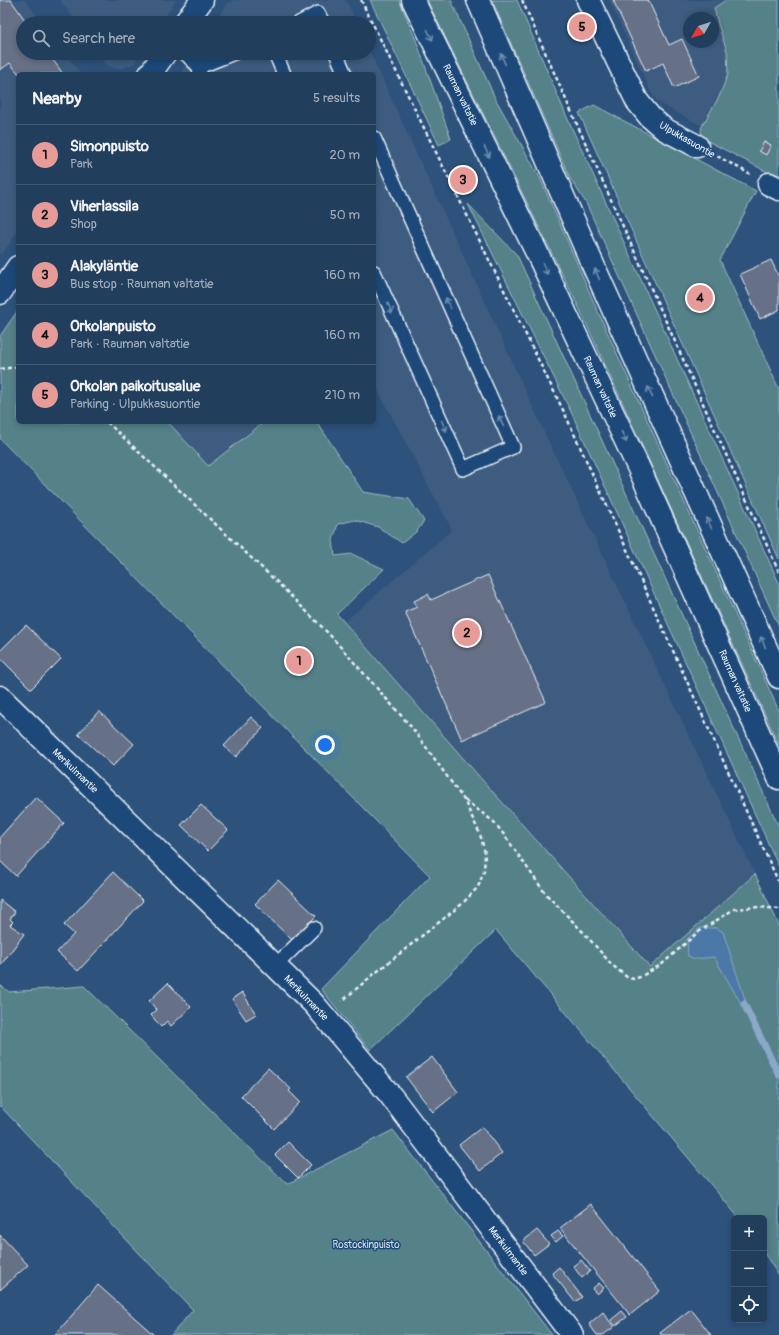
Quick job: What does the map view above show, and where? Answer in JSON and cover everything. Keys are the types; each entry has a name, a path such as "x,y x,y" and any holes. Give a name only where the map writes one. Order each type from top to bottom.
{"main road":[{"path":"191,16 202,0"},
{"name":"Rauman valtatie","path":"413,0 539,257 635,461 779,778"},
{"path":"478,0 602,284 779,677"},
{"name":"Ulpukkasuontie","path":"588,0 637,101 650,117 664,129 697,146"},
{"path":"151,72 160,60"},
{"path":"0,293 16,270"},
{"name":"Merikulmantie","path":"0,697 314,1004 391,1096 572,1335"}],"lane":[{"path":"191,60 200,71 221,60"},
{"path":"278,60 283,72"},
{"path":"339,60 344,72"},
{"path":"376,142 513,447 463,469 376,276"},
{"path":"275,966 314,928"}],"path":[{"path":"361,0 369,16"},
{"path":"522,0 779,572"},
{"path":"376,30 565,414 779,883"},
{"name":"Ulpukkasuontie","path":"697,146 774,186"},
{"path":"0,368 16,367"},
{"path":"108,424 278,583 329,634 413,729 464,800 480,834 485,853 484,871 478,887 462,904 324,1016"},
{"path":"464,800 494,822 545,893 584,933 612,965 628,978 634,979 640,977 661,965 697,933 734,909 759,907 779,909"}],"shaded area":[{"path":"0,0 25,0 38,16 16,16 16,60 70,60 79,72 16,72 16,234 0,257"},
{"path":"60,0 176,0 166,16 71,16"},
{"path":"234,0 346,0 354,16 219,16 228,3"},
{"path":"609,0 762,0 733,142 657,101 650,90"},
{"path":"102,60 137,60 135,63 122,68 113,68 105,64"},
{"path":"189,60 374,60 550,444 755,874 650,967 484,782 344,622 452,530 376,387 376,72 181,72"},
{"path":"170,424 261,424 208,466"},
{"path":"701,928 717,928 723,932 746,1002 742,1005 714,957 695,959 688,956 687,939"}],"green space":[{"path":"370,0 399,0 416,40 451,139 439,145"},
{"path":"427,0 451,0 495,98 540,178 595,305 779,711 779,745 581,312"},
{"path":"492,0 517,0 566,115 779,583 779,627 586,203 570,178"},
{"path":"726,0 779,0 779,178 702,138 702,126 719,97 728,74 727,51 719,27 719,12 715,12 714,8"},
{"path":"594,105 756,191 720,260 779,389 779,559 579,113"},
{"path":"468,204 517,255 779,827 779,867 572,414"},
{"path":"16,313 16,424 170,424 208,466 261,424 318,424 363,492 409,499 424,521 417,531 402,543 378,527 355,520 338,524 333,540 335,556 352,554 384,569 337,614 484,782 650,967 755,874 779,925 779,1276 767,1258 767,1215 736,1215 496,930 370,1050 321,989 430,876 0,439 0,336"},
{"name":"Rostockinpuisto","path":"0,985 9,992 84,986 287,1184 393,1130 552,1335 171,1335 193,1310 0,1106"}],"building":[{"path":"0,0 11,0 22,16 16,16 16,60 53,60 62,72 17,72 10,63 0,70"},
{"path":"613,0 648,0 669,45 682,39 683,48 686,48 699,76 674,88 663,63 646,71"},
{"path":"764,142 771,145 766,155 759,151"},
{"path":"771,260 779,277 779,310 760,319 740,274"},
{"path":"488,575 546,702 462,740 405,612 417,607 414,601 428,594 431,600"},
{"path":"26,625 61,659 31,689 0,658 0,651"},
{"path":"99,711 134,744 113,766 78,734"},
{"path":"251,717 263,728 236,757 224,746"},
{"path":"36,797 64,823 16,876 0,861 0,837"},
{"path":"201,805 228,830 208,851 181,825"},
{"path":"113,872 143,901 78,971 57,952 74,934 64,925"},
{"path":"278,880 316,916 292,940 255,904"},
{"path":"0,900 15,912 10,919 13,922 10,925 24,934 0,966"},
{"path":"168,983 191,1007 171,1026 167,1021 161,1027 151,1015 157,1010 149,1001"},
{"path":"242,992 256,1014 246,1020 232,999"},
{"path":"432,1057 458,1092 433,1112 406,1077"},
{"path":"268,1068 291,1089 289,1091 300,1102 274,1129 241,1096"},
{"path":"482,1127 502,1153 480,1171 459,1145"},
{"path":"288,1142 311,1165 298,1178 275,1155"},
{"path":"591,1204 660,1291 630,1315 560,1228"},
{"path":"537,1230 549,1244 534,1255 523,1241"},
{"path":"558,1231 563,1236 556,1242 551,1236"},
{"path":"0,1235 28,1265 0,1290"},
{"path":"581,1260 590,1271 582,1278 573,1266"},
{"path":"559,1267 582,1297 575,1302 552,1273"},
{"path":"599,1283 604,1288 597,1294 592,1289"},
{"path":"98,1285 154,1335 55,1335"},
{"path":"691,1309 711,1335 661,1335 660,1333"},
{"path":"622,1311 627,1317 615,1326 611,1320"},
{"path":"603,1312 614,1327 603,1335 597,1335 589,1324"}],"waterway":[{"path":"744,1004 779,1075"}],"place":[{"name":"Orkolan paikoitusalue","path":"582,27"},
{"name":"Alakyläntie","path":"463,180"},
{"name":"Orkolanpuisto","path":"700,298"},
{"name":"Viherlassila","path":"467,633"},
{"name":"Simonpuisto","path":"299,661"}]}
